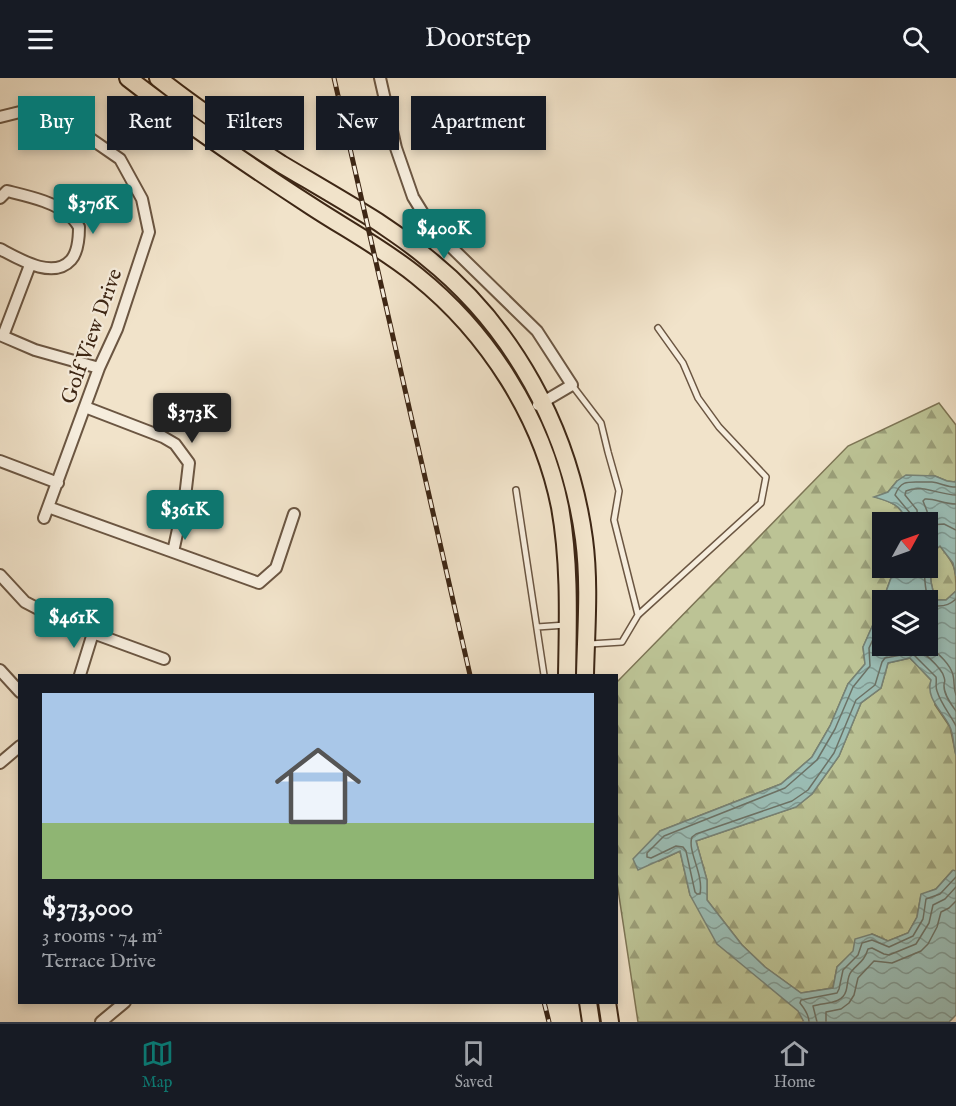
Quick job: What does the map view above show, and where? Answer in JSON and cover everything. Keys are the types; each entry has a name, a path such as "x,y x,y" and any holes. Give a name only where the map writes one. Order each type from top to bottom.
{"main road":[{"path":"128,78 214,143 416,274 436,291 473,330 502,370 526,411 550,471 560,506 568,576 567,674"},
{"path":"158,78 221,124 378,222 427,257 489,319 507,342 525,370 556,432 568,464 578,504 587,575 585,674"},
{"path":"588,1004 591,1022"},
{"path":"607,1004 610,1022"}],"street":[{"path":"380,78 396,148 418,206 429,223 447,243 537,331 572,385 526,411"},
{"name":"Golf View Drive","path":"0,117 24,111 65,121 120,159 142,199 148,232 117,329 99,368 46,512 173,552"},
{"path":"0,198 8,191 30,196 49,203 70,215 79,227 78,244 72,260 59,268 30,265 0,249"},
{"path":"30,265 2,335 35,350 99,368"},
{"path":"85,407 163,437 175,444 189,463 173,552 259,583 276,568 294,514"},
{"path":"0,461 58,483"},
{"path":"0,575 25,602 50,615 164,659"},
{"path":"80,674 93,633"},
{"path":"0,670 18,690"},
{"path":"0,763 18,749"},
{"path":"101,1022 123,1004"}],"lane":[{"path":"586,644 622,642 638,615 761,503 766,477 719,427 699,398 682,363 658,328"},
{"path":"572,385 601,423 620,490 614,520 638,615"},
{"path":"516,490 544,674"},
{"path":"537,627 567,625"}],"green space":[{"path":"939,403 956,425 956,480 955,482 935,476 921,476 897,481 888,492 876,497 895,505 902,512 872,512 872,578 891,578 887,590 872,590 872,627 863,647 865,664 848,684 830,726 812,757 781,784 660,831 659,861 680,851 690,895 769,986 799,1011 804,1022 638,1022 618,889 618,681 848,446"},
{"path":"940,546 952,562 956,577 956,591 946,600 938,600 938,590 933,590 931,582 931,578 938,578 938,548"},
{"path":"910,658 931,680 935,705 950,727 956,755 956,871 952,871 936,889 921,895 917,917 908,933 888,941 872,934 837,967 833,988 801,993 765,967 742,945 707,900 707,880 696,841 795,807 812,794 839,756 861,703 881,688 888,663"}],"water":[{"path":"906,475 935,476 955,482 956,480 956,576 953,563 940,546 938,548 938,512 902,512 890,502 874,497 888,492 897,481"},
{"path":"891,578 931,578 933,590 887,590"},
{"path":"956,591 956,755 950,727 930,693 931,680 910,658 888,663 881,688 861,703 839,756 812,794 796,807 696,841 707,880 707,900 742,945 765,967 801,993 833,988 837,967 853,951 855,939 872,934 888,941 908,933 917,917 921,894 936,889 953,870 956,871 956,1015 949,1022 804,1022 798,1011 717,944 690,895 680,851 638,870 633,859 660,831 781,784 812,757 830,726 848,684 865,664 863,647 872,627 872,656 938,656 938,600 946,600"}],"railway":[{"path":"334,78 470,674"},
{"path":"544,1004 549,1022"}]}
